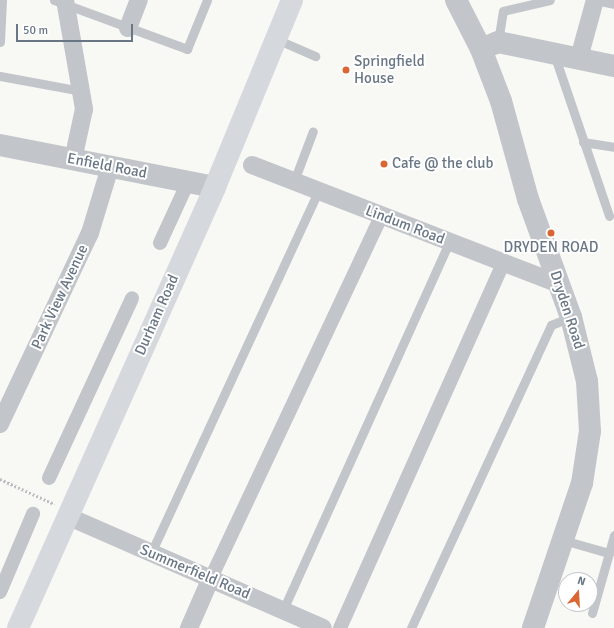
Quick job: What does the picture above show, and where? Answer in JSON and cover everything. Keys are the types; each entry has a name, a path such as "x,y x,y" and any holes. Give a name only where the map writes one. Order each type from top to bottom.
{"main road":[{"name":"Durham Road","path":"18,628 66,516 215,187 292,0"}],"street":[{"path":"128,28 139,0"},
{"name":"Dryden Road","path":"456,0 489,45 501,101 528,199 571,317 586,381 590,431 582,483 533,628"},
{"path":"579,58 595,0"},
{"path":"61,1 84,109 73,160"},
{"path":"489,45 553,52 614,66"},
{"name":"Enfield Road","path":"0,145 215,187"},
{"name":"Lindum Road","path":"252,165 503,264 559,284"},
{"name":"Park View Avenue","path":"0,424 90,233 110,167"},
{"path":"160,243 188,182"},
{"path":"189,628 381,216"},
{"path":"340,628 503,264"},
{"path":"49,478 132,298"},
{"path":"0,592 33,514"},
{"name":"Summerfield Road","path":"66,516 323,628"}],"lane":[{"path":"0,42 2,0"},
{"path":"61,1 128,28 187,49 207,0"},
{"path":"489,45 503,11 550,0"},
{"path":"595,0 614,4"},
{"path":"276,39 315,56"},
{"path":"553,52 609,216"},
{"path":"0,76 81,91"},
{"path":"294,181 313,131"},
{"path":"583,142 614,146"},
{"path":"151,552 318,191"},
{"path":"283,610 449,242"},
{"path":"411,628 551,325 571,317"},
{"path":"592,613 614,536"},
{"path":"563,540 609,553"}],"path":[{"path":"0,479 40,498"}],"place":[{"name":"Springfield House","path":"346,70"},
{"name":"Cafe @ the club","path":"384,164"},
{"name":"DRYDEN ROAD","path":"551,233"}]}
